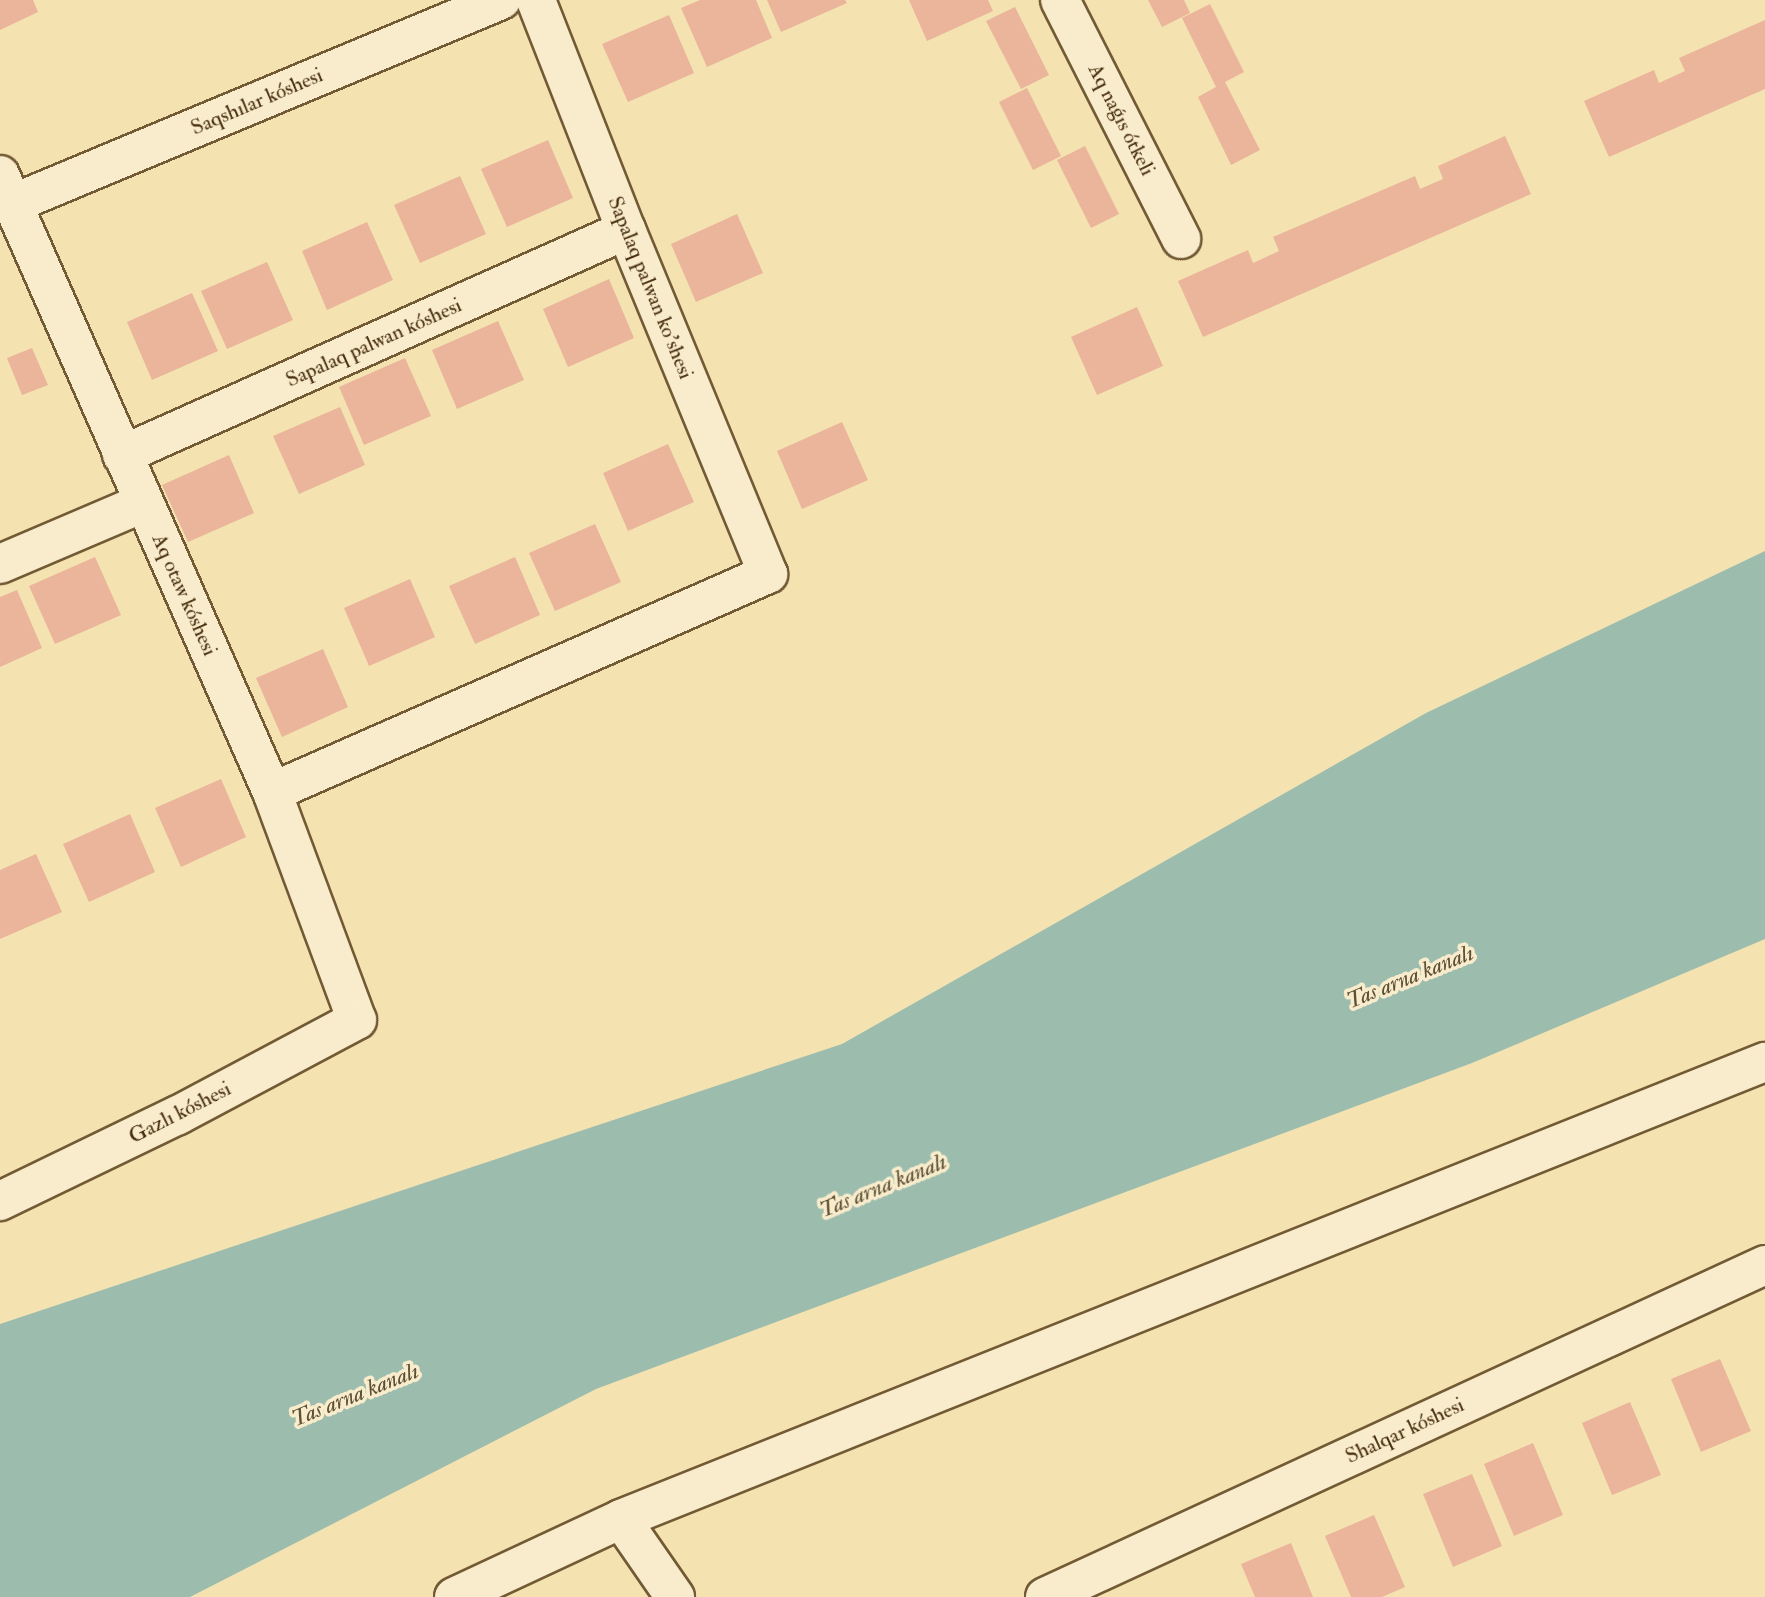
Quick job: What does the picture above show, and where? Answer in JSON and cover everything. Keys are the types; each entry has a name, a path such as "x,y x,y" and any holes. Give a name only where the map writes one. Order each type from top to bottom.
{"street":[{"name":"Saqshılar kóshesi","path":"6,189 501,0"},
{"name":"Sapalaq palwan ko'shesi","path":"272,792 768,574 626,230 536,0"},
{"name":"Aq naǵıs ótkeli","path":"1060,0 1181,239"},
{"name":"Aq otaw kóshesi","path":"6,189 121,455 272,792 357,1020"},
{"name":"Sapalaq palwan kóshesi","path":"121,455 626,230"},
{"path":"0,564 144,503"},
{"name":"Gazlı kóshesi","path":"0,1200 178,1115 357,1020"},
{"path":"454,1597 621,1519 1765,1062"},
{"name":"Shalqar kóshesi","path":"1045,1597 1765,1265"},
{"path":"621,1519 675,1597"}],"water":[{"name":"Tas arna kanalı","path":"1765,551 1765,939 1472,1063 596,1389 190,1597 0,1597 0,1324 842,1044 1426,713"}],"building":[{"path":"0,0 33,0 38,12 0,30"},
{"path":"700,0 756,0 772,38 707,67 681,8"},
{"path":"767,0 845,0 847,3 781,32"},
{"path":"909,0 988,0 993,11 927,41"},
{"path":"1148,0 1184,0 1190,13 1162,27"},
{"path":"1210,4 1244,72 1225,82 1260,150 1231,165 1198,97 1216,87 1182,18"},
{"path":"1015,7 1049,75 1021,89 986,21"},
{"path":"669,15 694,73 628,102 602,44"},
{"path":"1765,20 1765,89 1609,157 1584,101 1654,70 1659,83 1685,71 1679,58"},
{"path":"1027,88 1061,156 1033,170 999,102"},
{"path":"1505,136 1531,194 1203,337 1178,281 1248,250 1253,263 1279,251 1273,237 1415,176 1420,189 1443,179 1438,166"},
{"path":"548,140 573,198 507,227 481,169"},
{"path":"1085,146 1119,214 1091,228 1057,160"},
{"path":"460,176 486,234 420,263 394,205"},
{"path":"737,214 763,273 696,302 671,244"},
{"path":"367,222 393,280 327,310 302,251"},
{"path":"267,262 293,320 227,349 201,291"},
{"path":"609,279 634,338 568,367 543,309"},
{"path":"192,293 218,351 152,380 127,322"},
{"path":"1137,307 1163,366 1097,395 1071,337"},
{"path":"498,321 524,380 457,409 432,350"},
{"path":"32,348 48,385 22,395 7,358"},
{"path":"405,358 431,416 364,445 339,387"},
{"path":"340,407 365,465 299,494 273,436"},
{"path":"842,422 868,480 802,509 777,451"},
{"path":"668,444 694,502 628,531 603,473"},
{"path":"229,455 254,513 188,542 162,485"},
{"path":"595,524 621,582 555,611 529,553"},
{"path":"95,557 121,615 55,644 29,586"},
{"path":"515,557 540,615 475,644 449,586"},
{"path":"410,579 435,637 369,666 344,608"},
{"path":"17,590 42,648 0,667 0,597"},
{"path":"323,649 348,707 282,737 256,678"},
{"path":"221,779 246,837 181,867 155,808"},
{"path":"130,814 155,872 89,902 63,844"},
{"path":"36,854 62,912 0,939 0,870"},
{"path":"1720,1359 1751,1431 1701,1452 1671,1379"},
{"path":"1630,1402 1661,1475 1612,1495 1582,1423"},
{"path":"1533,1443 1563,1515 1514,1536 1484,1464"},
{"path":"1472,1474 1502,1546 1453,1567 1423,1494"},
{"path":"1374,1515 1405,1587 1382,1597 1351,1597 1325,1536"},
{"path":"1291,1543 1313,1597 1255,1597 1241,1564"}]}
